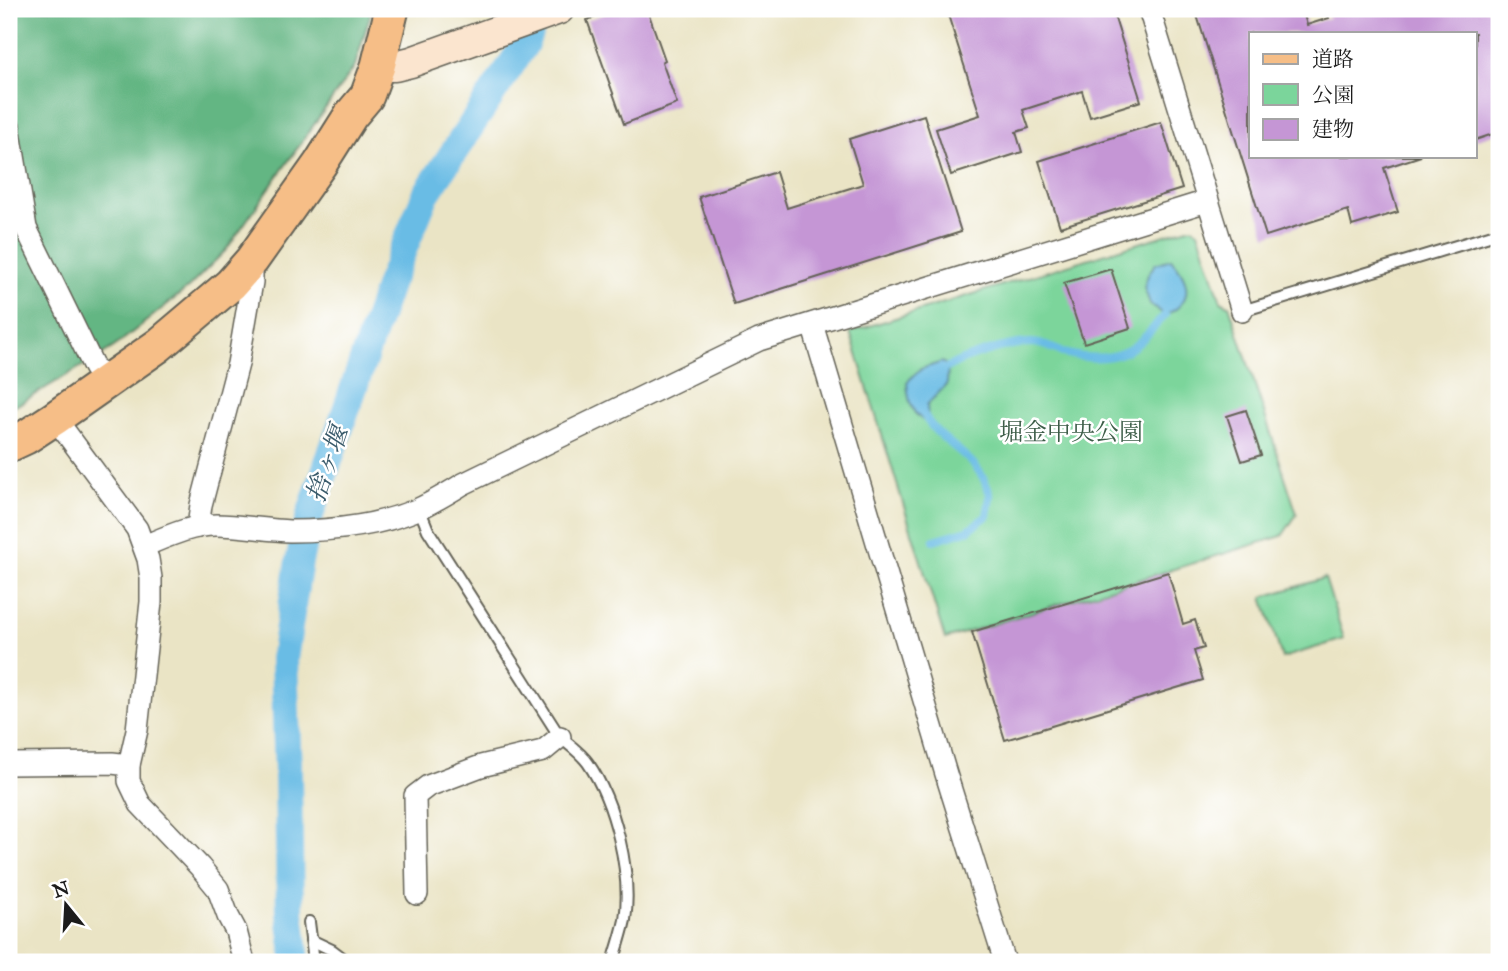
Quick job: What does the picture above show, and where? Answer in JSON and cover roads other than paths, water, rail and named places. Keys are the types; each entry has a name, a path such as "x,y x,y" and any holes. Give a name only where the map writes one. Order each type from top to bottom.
{"main road":[{"path":"9,445 26,438 159,345 231,284 252,260 351,115 367,96 378,66 392,9"}],"street":[{"path":"378,66 411,62 559,9"},
{"path":"1149,9 1242,312"},
{"path":"9,127 26,228 94,367 105,384"},
{"path":"144,546 198,527 214,525 290,531 367,524 393,518 419,508 759,340 1206,201"},
{"path":"198,527 201,505 238,364 252,282 252,260"},
{"path":"812,324 1005,962"},
{"path":"55,418 137,529 151,578 151,602 129,781 139,804 218,889 236,931 244,962"},
{"path":"416,894 415,796 428,786 481,766 543,751 560,737"},
{"path":"9,764 129,765"}],"lane":[{"path":"1242,312 1499,233"},
{"path":"419,508 428,530 560,737 586,760 600,782 616,825 627,886 625,922 612,962"},
{"path":"309,922 314,962"},
{"path":"311,940 332,950 348,962"}],"water":[{"path":"1171,259 1182,275 1186,290 1181,304 1165,315 1150,304 1144,287 1155,264"},
{"path":"942,362 948,366 947,384 927,405 928,422 914,412 907,382 921,369"}],"waterway":[{"name":"捨ヶ堰","path":"296,962 290,913 284,659 299,561 310,515 390,282 426,194 525,44 538,9"},
{"path":"941,372 971,357 998,348 1032,343 1079,356 1116,355 1131,349 1165,315"},
{"path":"924,415 930,425 973,464 990,494 987,516 968,530 934,540"}],"park label":[{"name":"堀金中央公園","path":"1071,432"}]}
